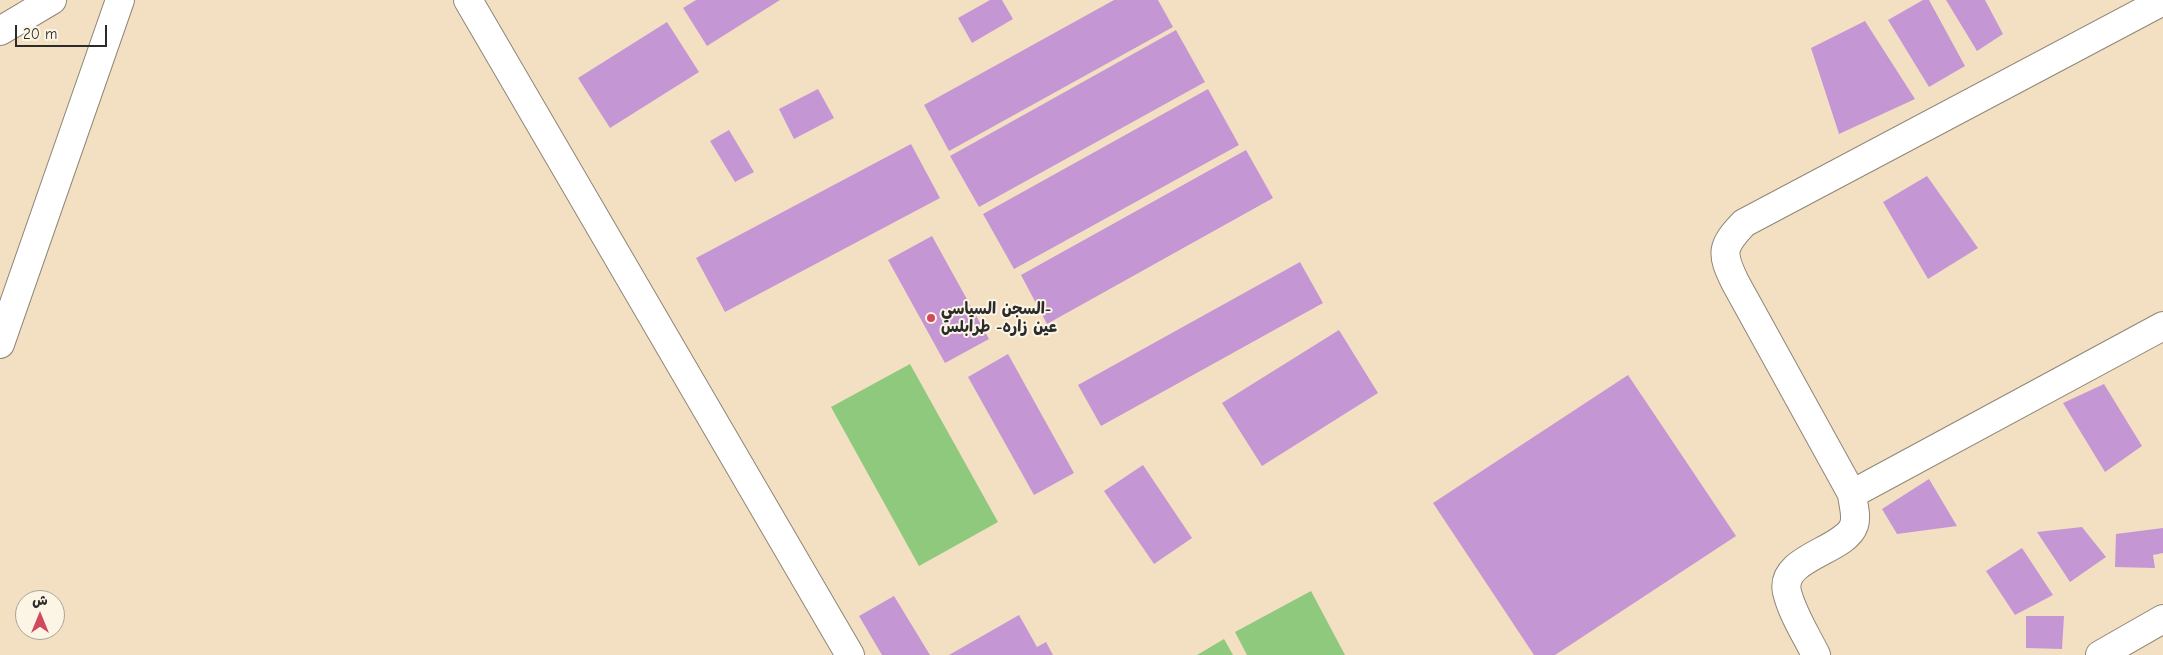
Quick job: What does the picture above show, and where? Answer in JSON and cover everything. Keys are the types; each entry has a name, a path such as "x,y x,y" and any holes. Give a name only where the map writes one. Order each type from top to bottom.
{"street":[{"path":"0,31 52,0"},
{"path":"0,344 120,0"},
{"path":"468,0 850,655"},
{"path":"1816,655 1786,591 1788,580 1794,571 1805,561 1847,534 1854,526 1855,513 1852,494 1735,282 1725,260 1729,239 1744,223 2163,1"},
{"path":"1852,494 2163,326"},
{"path":"2100,655 2163,619"}],"green space":[{"path":"910,364 998,522 919,566 831,407"},
{"path":"1311,591 1345,655 1247,655 1235,632"},
{"path":"1224,639 1233,655 1197,655"}],"building":[{"path":"696,0 780,0 707,46 683,8"},
{"path":"990,0 1002,0 1013,19 972,43 958,18"},
{"path":"1114,0 1158,0 1173,27 949,151 924,105"},
{"path":"1923,0 1929,0 1965,66 1929,87 1888,20"},
{"path":"1946,0 1985,0 2003,34 1977,51"},
{"path":"1865,21 1915,99 1839,134 1811,48"},
{"path":"667,22 699,72 610,128 578,78"},
{"path":"1176,30 1205,82 979,207 950,156"},
{"path":"818,89 834,118 794,139 779,109"},
{"path":"1208,89 1239,145 1014,269 983,214"},
{"path":"729,130 754,172 735,182 710,141"},
{"path":"911,144 940,198 725,312 696,258"},
{"path":"1246,150 1273,198 1047,324 1021,275"},
{"path":"1927,176 1978,248 1928,279 1883,202"},
{"path":"932,236 989,339 945,363 888,260"},
{"path":"1300,262 1323,303 1101,426 1078,385"},
{"path":"1339,330 1378,393 1262,466 1222,403"},
{"path":"1008,354 1074,473 1034,495 968,377"},
{"path":"1628,375 1736,536 1555,655 1534,655 1433,503"},
{"path":"2104,384 2142,446 2105,472 2063,403"},
{"path":"1143,465 1192,538 1154,564 1104,491"},
{"path":"1929,479 1957,526 1897,534 1882,509"},
{"path":"2082,527 2106,557 2070,582 2037,532"},
{"path":"2163,528 2163,553 2153,555 2155,568 2115,567 2116,534"},
{"path":"2022,548 2053,595 2015,615 1986,571"},
{"path":"894,596 930,655 882,655 859,616"},
{"path":"1019,615 1037,647 1046,642 1053,655 949,655"},
{"path":"2026,616 2064,616 2062,649 2026,648"}],"place":[{"name":"السجن السياسي- عين زاره- طرابلس","path":"931,318"}]}
